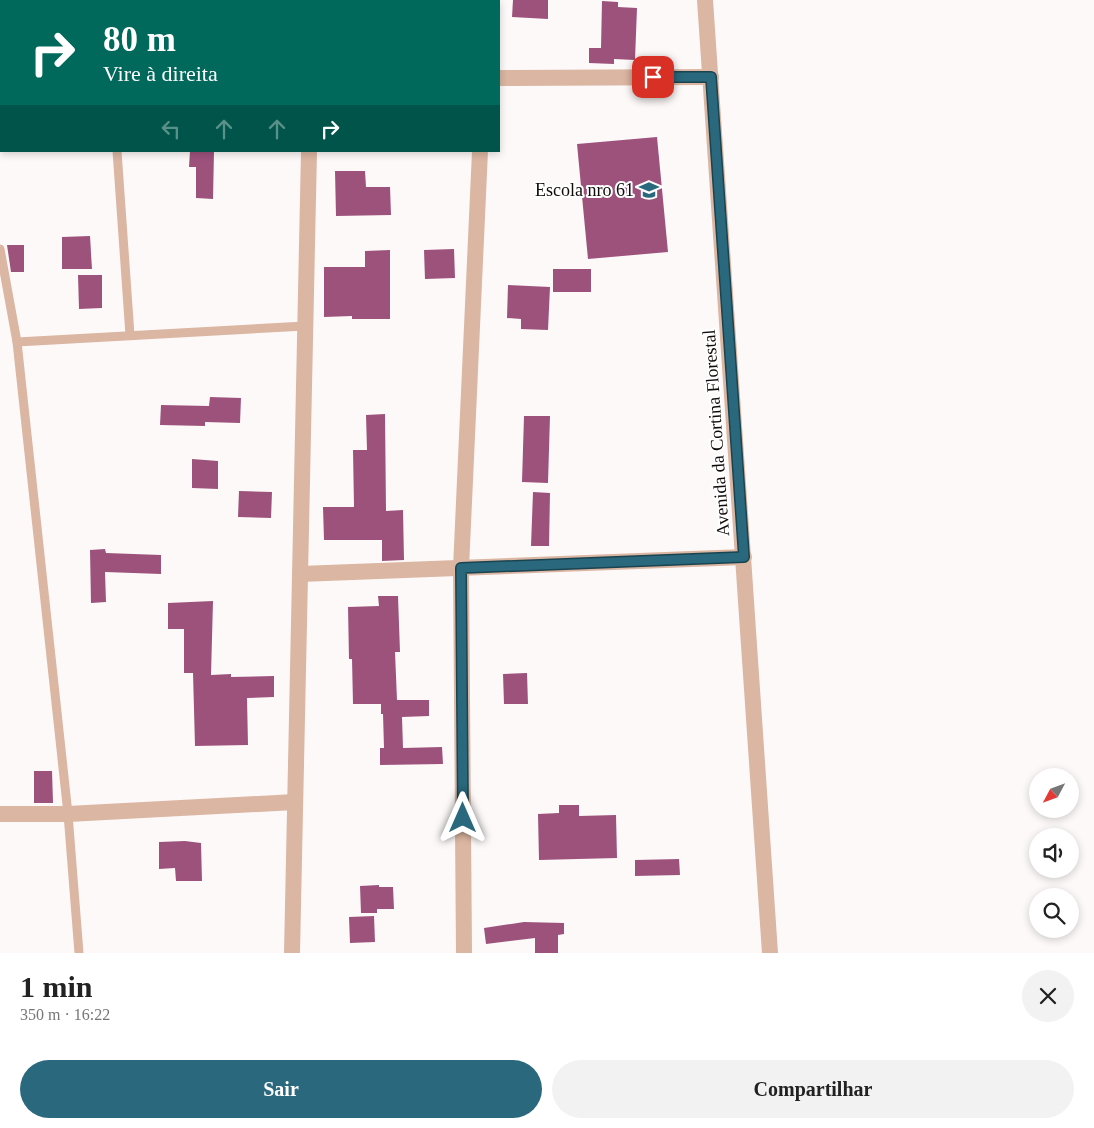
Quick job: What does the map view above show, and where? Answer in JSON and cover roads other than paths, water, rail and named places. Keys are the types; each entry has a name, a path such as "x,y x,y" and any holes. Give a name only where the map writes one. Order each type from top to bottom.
{"street":[{"name":"Avenida da Cortina Florestal","path":"705,0 770,953"},
{"path":"500,78 711,77"},
{"path":"292,953 309,152"},
{"path":"464,953 461,568 480,152"},
{"path":"300,574 744,557"},
{"path":"0,814 68,814 295,802"}],"lane":[{"path":"117,152 130,336"},
{"path":"0,249 17,342 68,814 79,953"},
{"path":"17,342 305,326"}],"place":[{"name":"Escola nro 61","path":"649,190"}]}
